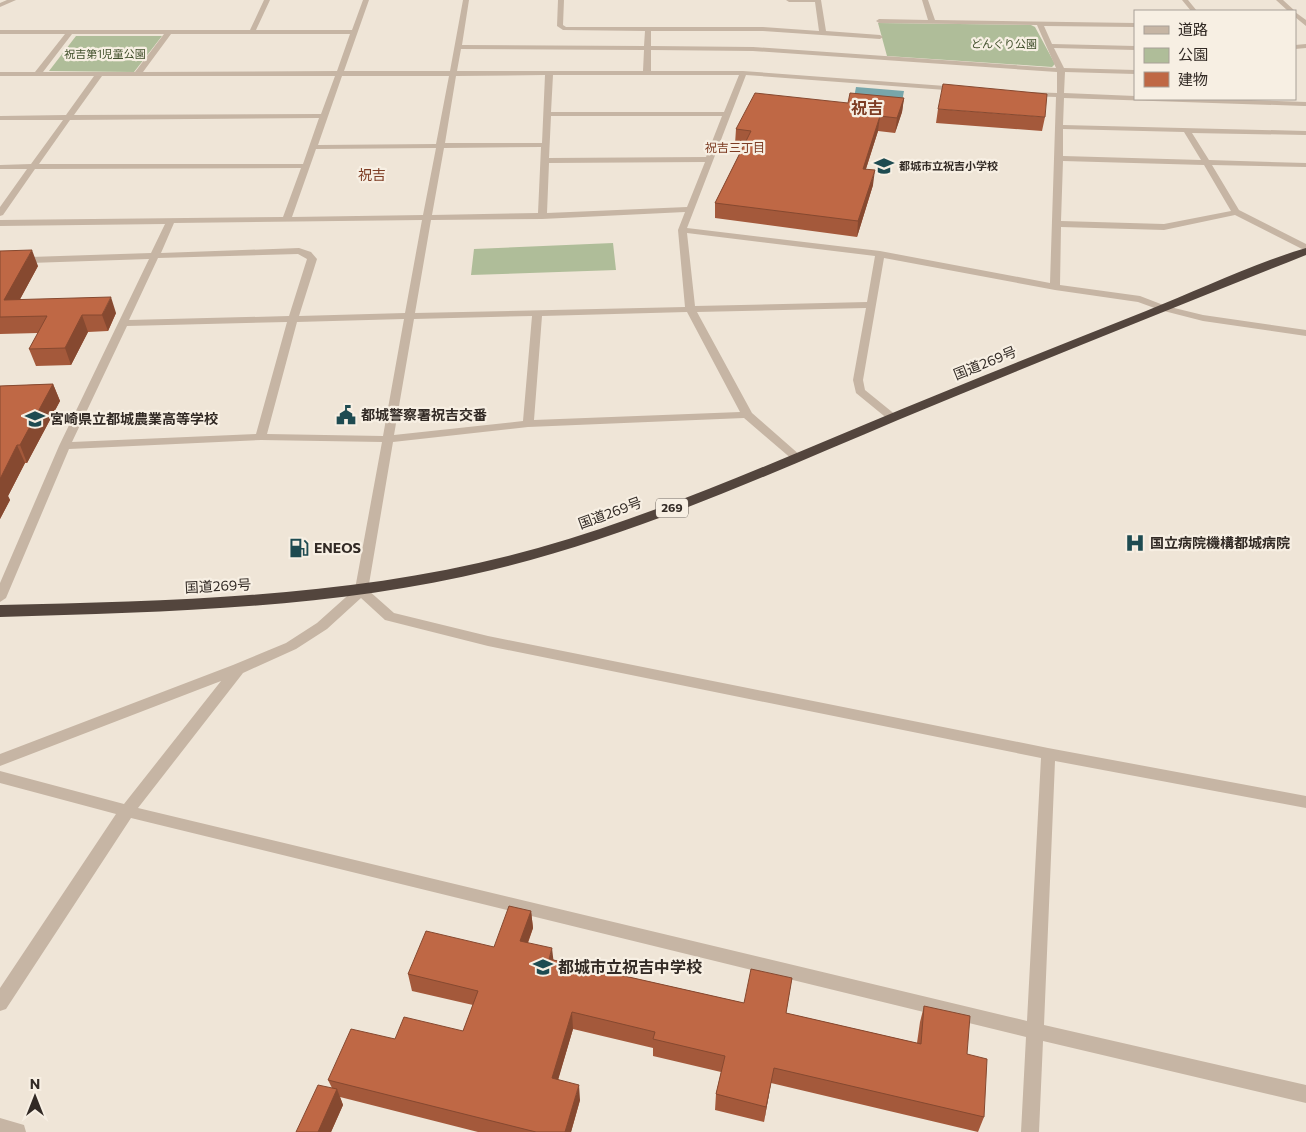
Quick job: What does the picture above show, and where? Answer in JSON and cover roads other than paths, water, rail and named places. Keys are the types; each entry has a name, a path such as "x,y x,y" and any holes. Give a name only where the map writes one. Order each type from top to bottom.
{"highway":[{"name":"国道269号","path":"0,611 267,600 361,591 490,566 589,538 797,458 1306,250"}],"street":[{"path":"0,5 13,0"},
{"path":"252,32 267,0"},
{"path":"287,219 340,73 352,32 366,0"},
{"path":"0,760 238,669 291,646 322,626 361,591 466,0"},
{"path":"561,0 560,26 565,29 763,29 880,37"},
{"path":"789,0 818,0 823,33"},
{"path":"925,0 932,21"},
{"path":"1185,0 1193,10"},
{"path":"1279,0 1291,10"},
{"path":"1296,15 1306,24"},
{"path":"879,21 1134,25"},
{"path":"1039,23 1061,70 1055,287"},
{"path":"647,73 648,28"},
{"path":"138,73 170,31"},
{"path":"0,32 352,32"},
{"path":"38,73 70,32"},
{"path":"1051,46 1134,48"},
{"path":"458,47 753,50 1061,70 1134,72"},
{"path":"0,213 100,73"},
{"path":"0,74 743,73 973,90"},
{"path":"743,73 682,230 690,308 747,415 797,458"},
{"path":"542,216 549,74"},
{"path":"1022,94 1134,99"},
{"path":"1152,100 1305,105"},
{"path":"548,114 726,114"},
{"path":"0,118 323,116"},
{"path":"1060,127 1306,133"},
{"path":"1187,130 1236,212 1306,250"},
{"path":"312,147 441,144 546,145"},
{"path":"1059,158 1306,165"},
{"path":"545,161 710,159"},
{"path":"0,167 306,166"},
{"path":"0,223 542,216 691,210"},
{"path":"1057,224 1164,227 1190,224 1236,212"},
{"path":"0,598 65,446 171,221"},
{"path":"682,230 880,254 1055,287 1140,298 1163,308 1203,318 1306,333"},
{"path":"0,261 299,251 308,254 312,259 292,319 261,437"},
{"path":"880,254 858,380 860,390 893,418"},
{"path":"123,323 872,305"},
{"path":"528,424 537,314"},
{"path":"65,446 261,437 387,439 528,424 747,415"},
{"path":"361,591 390,617 488,640 1048,754 1306,802"},
{"path":"0,1003 127,811 238,669"},
{"path":"1030,1132 1048,754"},
{"path":"0,777 127,811 1034,1031 1306,1094"},
{"path":"0,1127 16,1132"}],"water":[{"path":"856,87 904,91 902,102 854,98"}],"place":[{"name":"都城市立祝吉小学校","path":"884,166"},
{"name":"都城警察署祝吉交番","path":"346,415"},
{"name":"宮崎県立都城農業高等学校","path":"35,419"},
{"name":"国立病院機構都城病院","path":"1135,543"},
{"name":"ENEOS","path":"299,548"},
{"name":"都城市立祝吉中学校","path":"543,967"}],"district":[{"name":"祝吉","path":"867,108"},
{"name":"祝吉三丁目","path":"735,148"},
{"name":"祝吉","path":"372,175"}],"park label":[{"name":"どんぐり公園","path":"1004,44"},
{"name":"祝吉第1児童公園","path":"105,54"}]}
